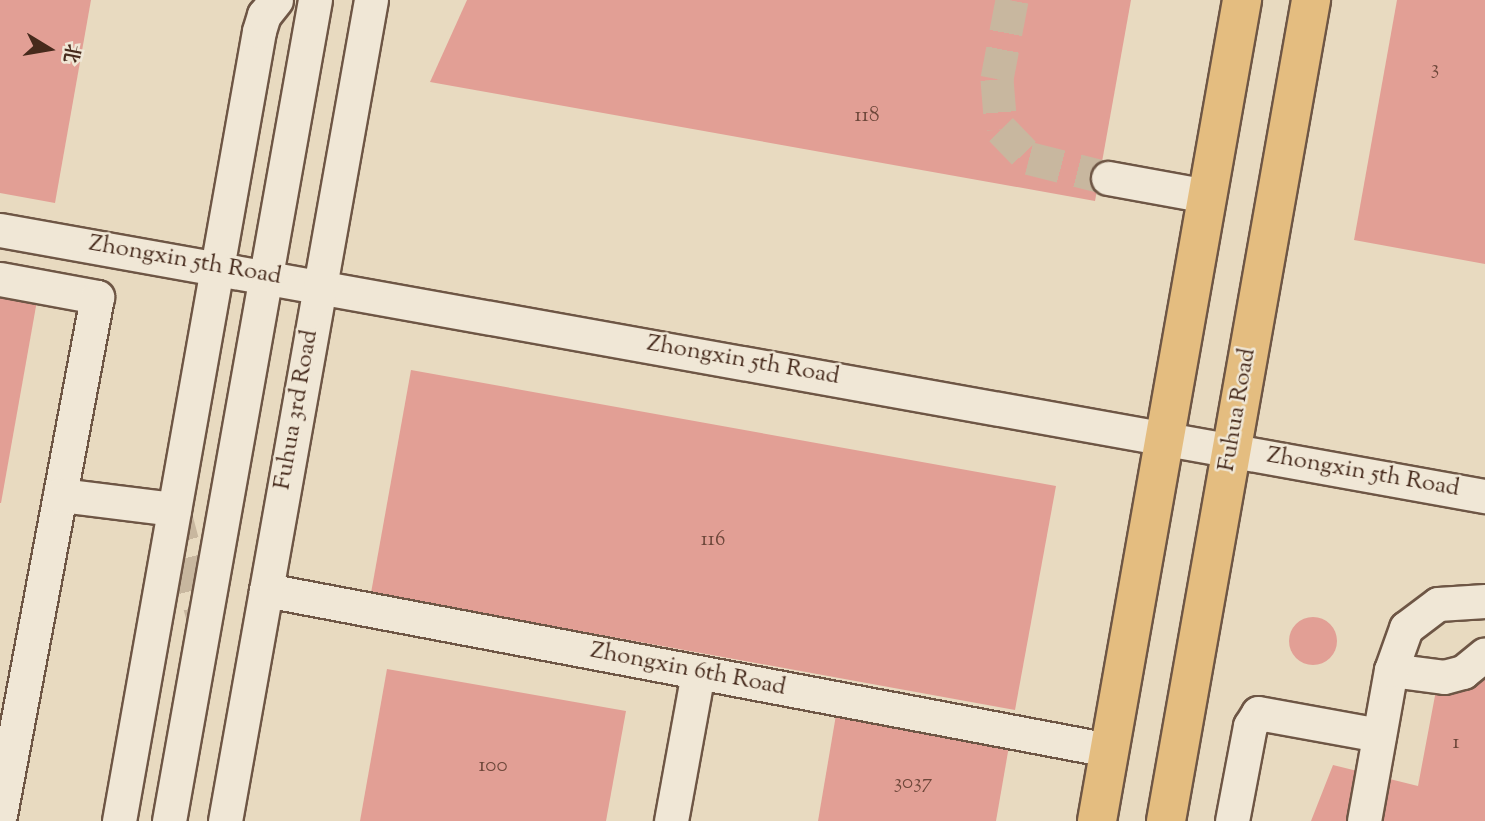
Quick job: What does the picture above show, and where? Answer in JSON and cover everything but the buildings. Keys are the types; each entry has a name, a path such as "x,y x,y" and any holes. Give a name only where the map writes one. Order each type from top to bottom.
{"main road":[{"path":"1097,821 1242,0"},
{"name":"Fuhua Road","path":"1166,821 1311,0"}],"street":[{"path":"119,821 259,31 264,15 276,0"},
{"path":"169,821 315,0"},
{"name":"Fuhua 3rd Road","path":"225,821 370,0"},
{"path":"1108,178 1207,196"},
{"name":"Zhongxin 5th Road","path":"0,230 217,266 1485,496"},
{"path":"0,279 97,297 0,815"},
{"path":"60,495 174,509"},
{"name":"Zhongxin 6th Road","path":"266,590 1110,750"},
{"path":"1364,821 1391,670 1406,628 1420,614 1438,604 1477,590"},
{"path":"1391,670 1444,677 1463,672 1485,654"},
{"path":"671,821 698,672"},
{"path":"1232,821 1250,726 1258,713 1379,734"}],"tunnel":[{"path":"1012,0 997,79 1001,129 1029,158 1108,178"},
{"path":"174,509 204,622"}]}
